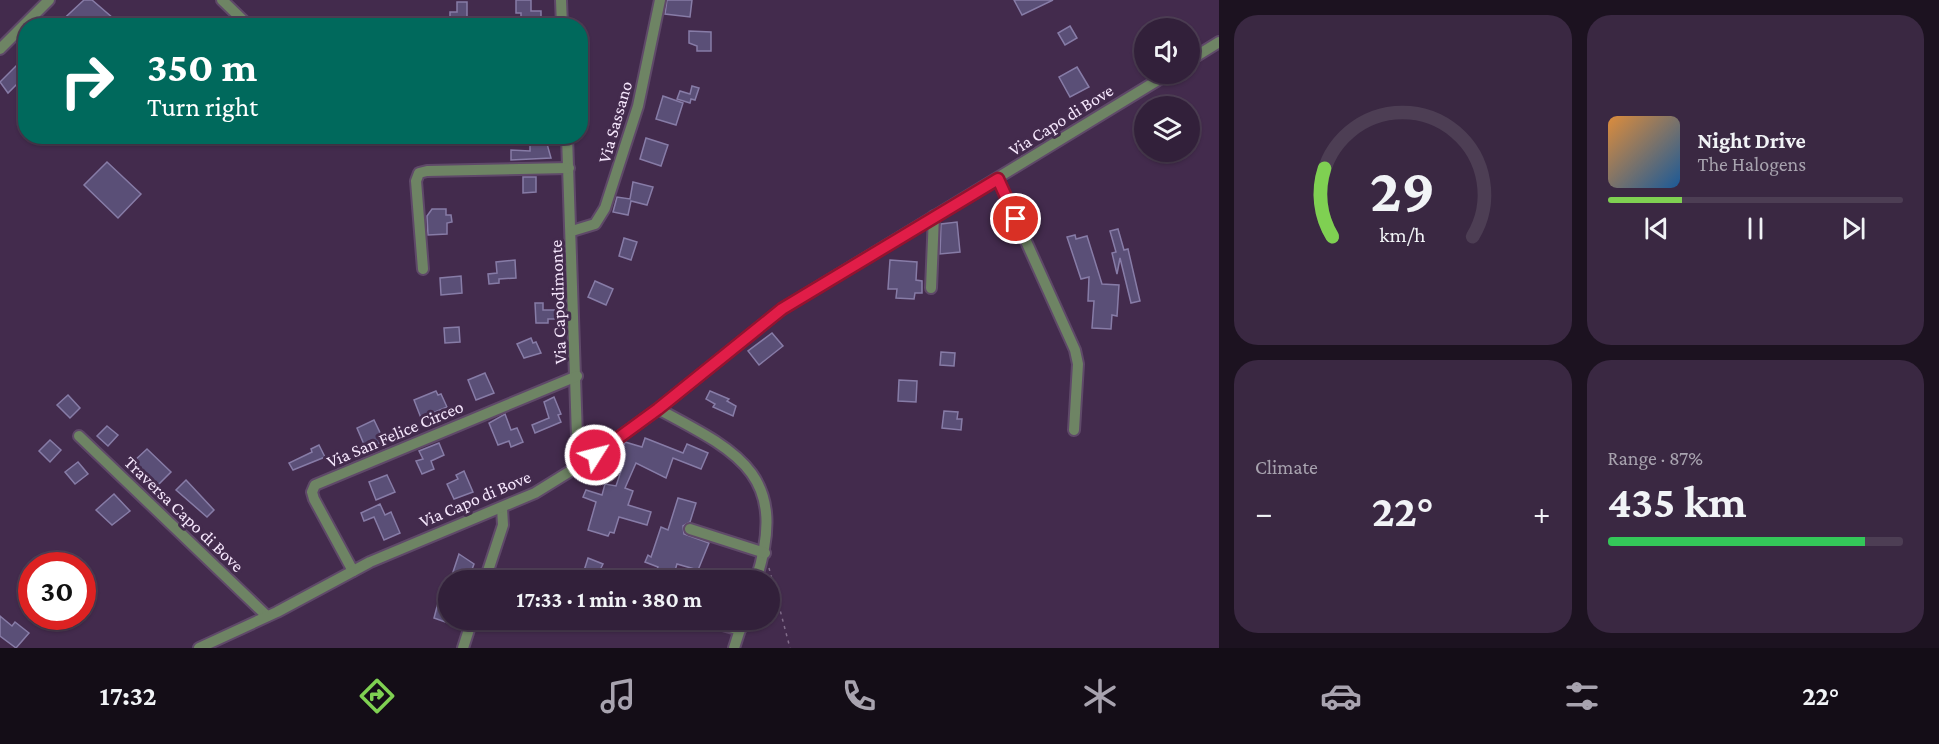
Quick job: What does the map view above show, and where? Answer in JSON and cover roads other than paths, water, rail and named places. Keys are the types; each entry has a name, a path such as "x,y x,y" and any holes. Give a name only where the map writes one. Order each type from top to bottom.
{"street":[{"path":"31,18 49,0"},
{"path":"222,0 241,18"},
{"path":"561,0 562,18"},
{"name":"Via Sassano","path":"572,231 595,224 605,208 636,113 660,0"},
{"path":"0,49 18,31"},
{"path":"1200,54 1219,42"},
{"name":"Via Capo di Bove","path":"199,648 353,571 529,497 578,467 658,409 776,313 1152,84"},
{"name":"Via Capodimonte","path":"568,144 577,376 578,467"},
{"path":"423,268 416,181 419,174 427,171 569,168"},
{"path":"998,179 1073,344 1078,361 1074,430"},
{"path":"931,288 934,216"},
{"name":"Via San Felice Circeo","path":"353,571 314,499 312,492 315,485 577,376"},
{"path":"658,409 718,442 751,470 761,489 767,530 765,553 759,570"},
{"name":"Traversa Capo di Bove","path":"79,436 267,616"},
{"path":"488,570 503,523 502,508"},
{"path":"690,529 765,553"},
{"path":"463,648 469,630"},
{"path":"734,648 740,630"}]}
